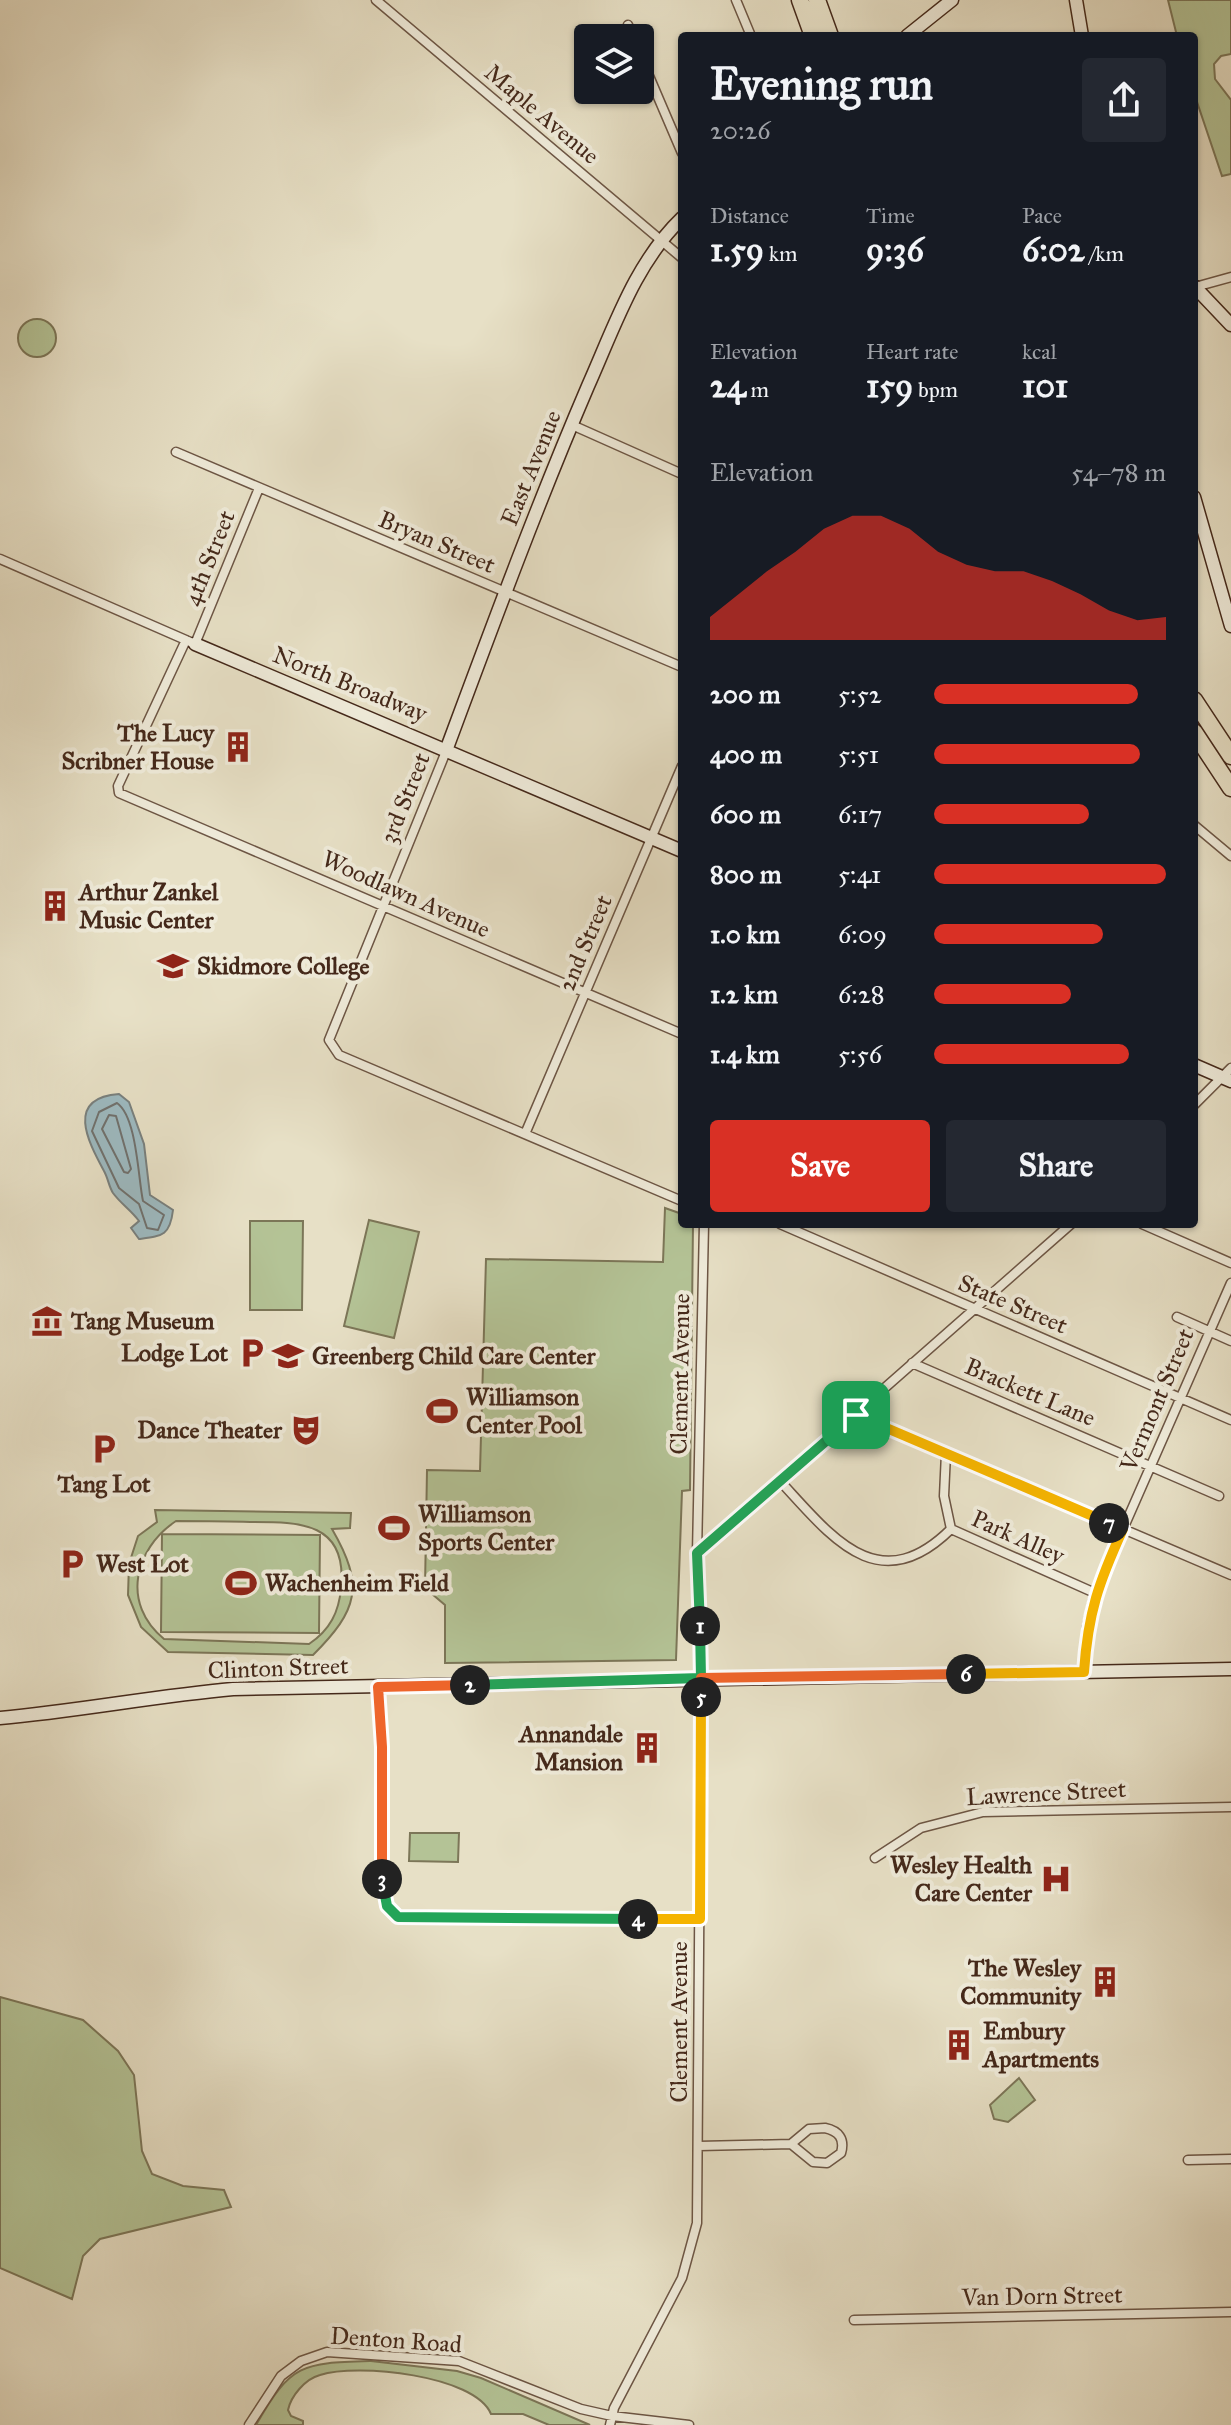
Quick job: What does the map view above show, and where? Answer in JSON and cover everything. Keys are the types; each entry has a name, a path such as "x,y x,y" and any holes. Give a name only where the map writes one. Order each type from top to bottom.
{"highway":[{"path":"800,0 812,32"},
{"path":"817,0 829,32"},
{"path":"1198,706 1231,756"},
{"path":"1198,738 1231,788"}],"street":[{"name":"Maple Avenue","path":"376,0 678,255"},
{"path":"736,0 749,32"},
{"path":"912,32 952,0"},
{"path":"1076,0 1081,32"},
{"path":"654,88 678,144"},
{"name":"East Avenue","path":"447,748 572,425 623,305 660,240 678,222"},
{"path":"1198,286 1231,277"},
{"path":"1198,290 1231,325"},
{"path":"572,425 678,472"},
{"name":"Bryan Street","path":"176,452 678,665"},
{"name":"4th Street","path":"118,786 190,642 259,488"},
{"path":"1198,511 1231,626"},
{"name":"North Broadway","path":"0,559 678,849"},
{"name":"3rd Street","path":"447,748 329,1040 339,1055 525,1134"},
{"name":"2nd Street","path":"525,1134 678,776"},
{"name":"Woodlawn Avenue","path":"118,786 119,793 192,827 384,905 678,1032"},
{"path":"1198,828 1231,856"},
{"path":"1198,1066 1228,1076"},
{"path":"1198,1102 1228,1076"},
{"path":"525,1134 678,1199"},
{"name":"Clement Avenue","path":"611,2421 689,2260 697,2223 701,1678 697,1553 704,1228"},
{"name":"State Street","path":"789,1228 1231,1420"},
{"path":"697,1553 1066,1228"},
{"path":"1151,1228 1231,1263"},
{"name":"Vermont Street","path":"1084,1672 1087,1627 1095,1593 1231,1283"},
{"path":"1177,1317 1231,1341"},
{"name":"Brackett Lane","path":"912,1363 1219,1496"},
{"path":"856,1415 1231,1575"},
{"name":"Park Alley","path":"946,1453 944,1496 951,1529 1095,1593"},
{"path":"780,1481 839,1544 858,1556 903,1559 931,1546 951,1529"},
{"name":"Clinton Street","path":"0,1718 68,1712 155,1695 233,1689 1231,1669"},
{"path":"378,1687 382,1747 382,1882 390,1909 398,1917 700,1919"},
{"name":"Lawrence Street","path":"875,1858 898,1840 924,1827 983,1812 1231,1807"},
{"path":"699,2146 791,2144 809,2129 825,2128 839,2134 842,2147 835,2158 820,2164 805,2158 791,2144"},
{"path":"1188,2160 1231,2159"},
{"name":"Van Dorn Street","path":"854,2320 1231,2312"},
{"name":"Denton Road","path":"249,2425 281,2376 301,2361 327,2352 459,2361 611,2421 689,2425"}],"green space":[{"path":"1168,0 1231,0 1231,54 1221,56 1214,64 1215,79 1231,100 1231,174 1222,176 1198,105 1198,32 1176,32"},
{"path":"37,319 50,325 56,338 50,351 37,357 24,351 18,338 24,325"},
{"path":"665,1208 678,1213 678,1228 693,1228 690,1490 682,1491 676,1660 445,1663 445,1605 425,1588 427,1470 480,1471 486,1259 663,1262"},
{"path":"369,1220 419,1232 394,1338 344,1326"},
{"path":"250,1221 303,1221 302,1310 250,1310"},
{"path":"155,1510 351,1513 350,1528 332,1529 343,1549 352,1582 352,1596 340,1624 313,1655 168,1652 141,1627 128,1595 129,1564 138,1536 157,1522","holes":["176,1521 285,1523 302,1525 328,1538 336,1549 341,1566 340,1597 336,1613 328,1626 309,1644 164,1639 150,1625 142,1610 138,1577 150,1546"]},
{"name":"Wachenheim Field","path":"162,1534 320,1535 319,1633 161,1632"},
{"path":"410,1833 459,1833 458,1862 409,1861"},
{"path":"0,1997 83,2020 118,2051 134,2075 142,2151 152,2174 183,2186 224,2190 231,2207 100,2239 83,2256 72,2299 0,2268"},
{"path":"1019,2078 1035,2100 1008,2122 994,2119 990,2105"},
{"path":"371,2361 457,2371 481,2378 590,2425 549,2425 523,2414 491,2414 481,2401 440,2381 413,2375 360,2371 320,2375 304,2384 288,2410 291,2416 303,2421 303,2425 256,2425 279,2389 301,2370 329,2363"}],"water":[{"path":"119,1094 129,1102 144,1144 150,1195 173,1210 167,1230 154,1237 139,1239 131,1228 139,1221 113,1193 92,1148 85,1124 91,1104 102,1097"}],"place":[{"name":"The Lucy Scribner House","path":"238,747"},
{"name":"Arthur Zankel Music Center","path":"55,906"},
{"name":"Skidmore College","path":"173,966"},
{"name":"Tang Museum","path":"47,1321"},
{"name":"Lodge Lot","path":"252,1353"},
{"name":"Greenberg Child Care Center","path":"288,1356"},
{"name":"Williamson Center Pool","path":"442,1411"},
{"name":"Dance Theater","path":"306,1430"},
{"name":"Tang Lot","path":"104,1449"},
{"name":"Williamson Sports Center","path":"394,1528"},
{"name":"West Lot","path":"72,1564"},
{"name":"Wachenheim Field","path":"241,1583"},
{"name":"Annandale Mansion","path":"647,1748"},
{"name":"Wesley Health Care Center","path":"1056,1879"},
{"name":"The Wesley Community","path":"1105,1982"},
{"name":"Embury Apartments","path":"959,2045"}],"route":[{"path":"856,1415 697,1553 701,1678 378,1687 382,1747 382,1882 387,1906 398,1917 700,1919 701,1678 1084,1672 1087,1627 1095,1593 1123,1529 856,1415"}]}
